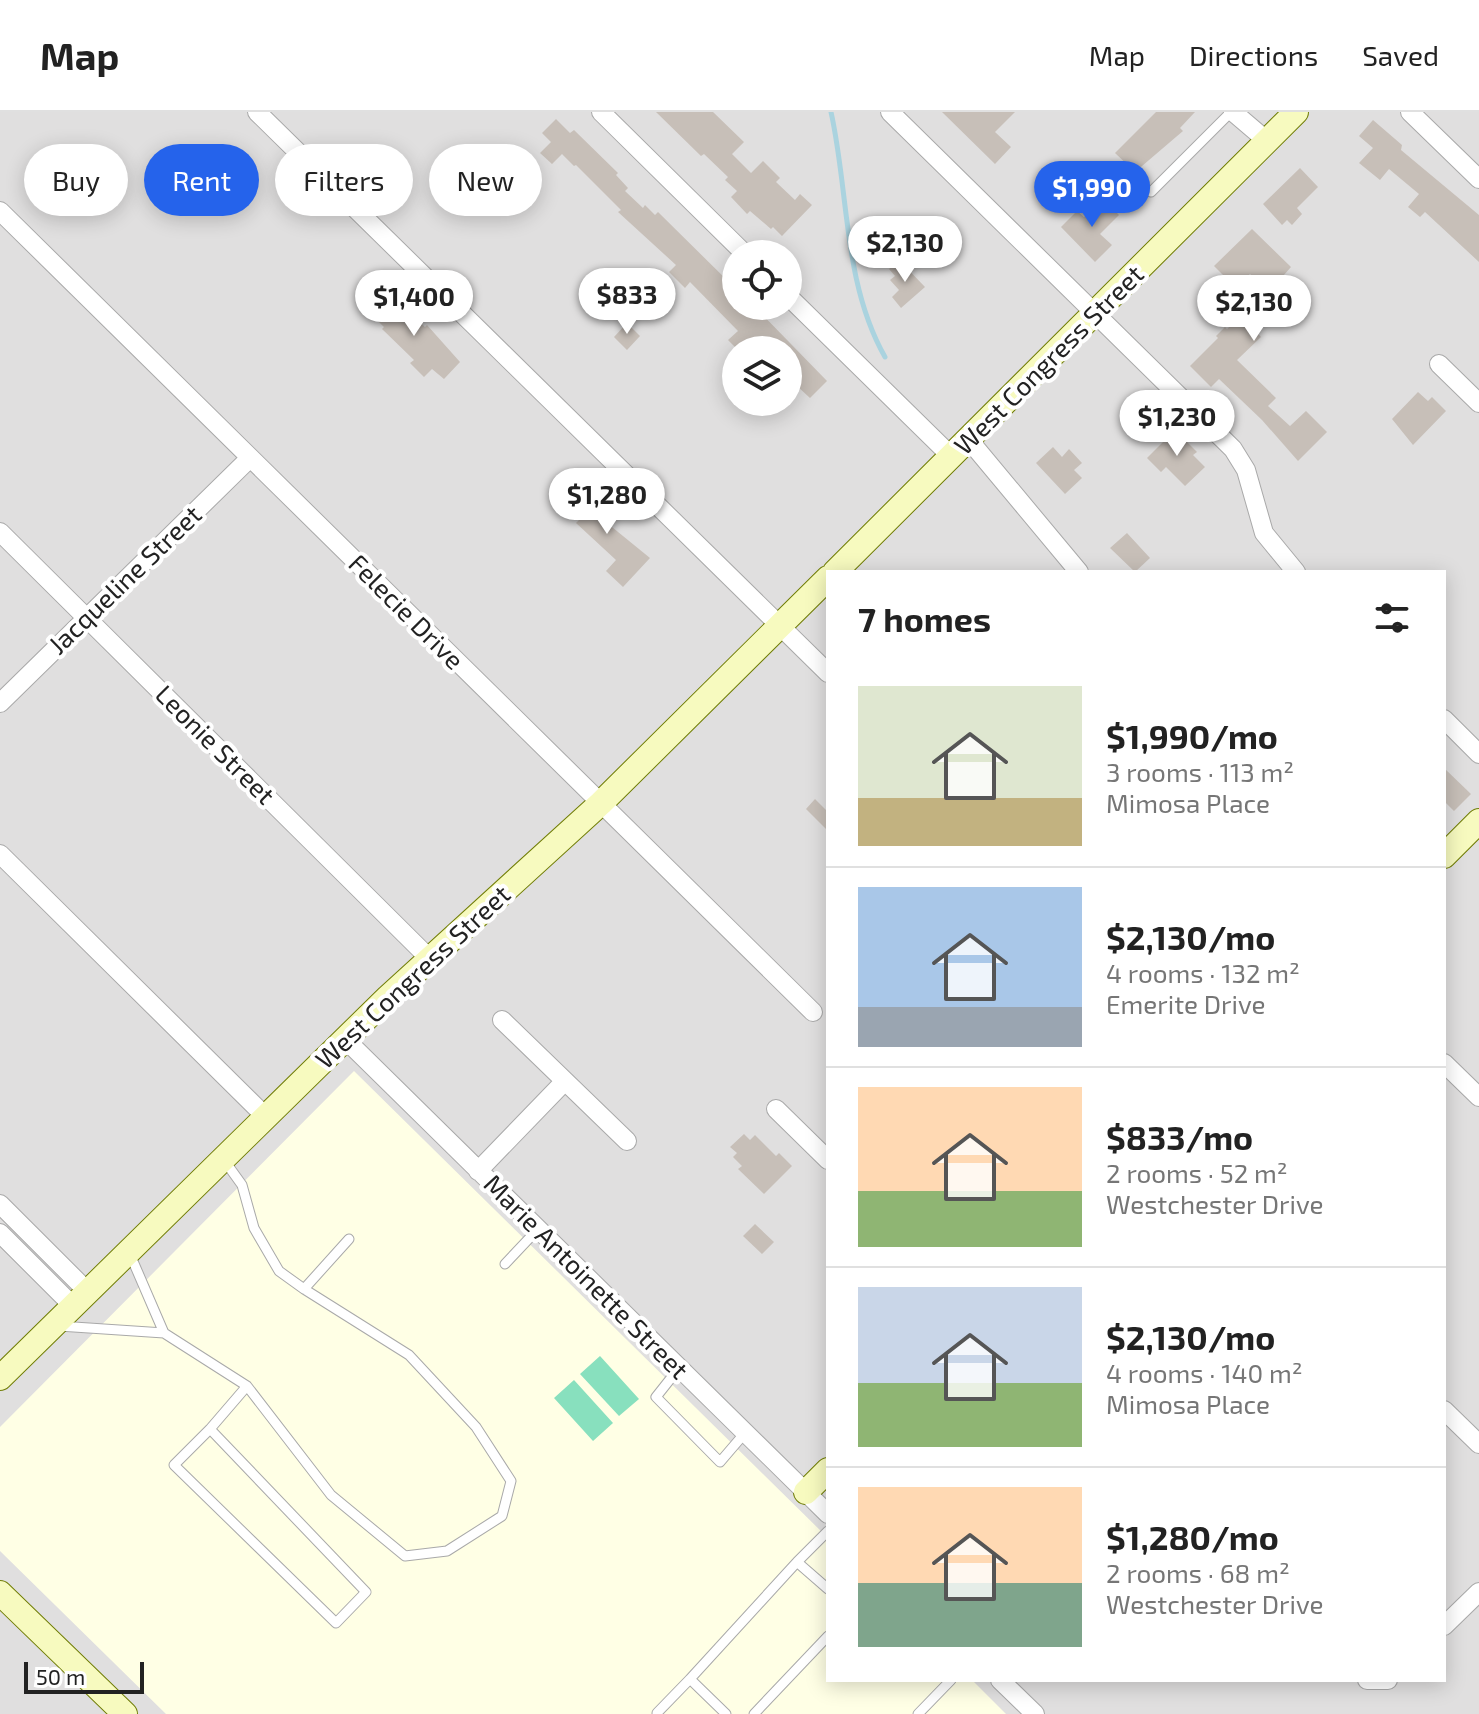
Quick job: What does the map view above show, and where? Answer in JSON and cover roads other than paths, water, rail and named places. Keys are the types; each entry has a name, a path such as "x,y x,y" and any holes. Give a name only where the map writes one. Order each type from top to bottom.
{"main road":[{"name":"West Congress Street","path":"837,570 1296,112"},
{"name":"West Congress Street","path":"0,1378 345,1039 429,958 601,803 826,580"},
{"path":"1446,854 1479,821"},
{"path":"806,1492 826,1472"},
{"path":"0,1593 125,1714"}],"street":[{"path":"257,112 826,671"},
{"path":"601,112 731,240"},
{"path":"890,112 1233,449 1246,470 1264,533 1294,570"},
{"path":"1232,112 1267,141"},
{"path":"1410,112 1479,179"},
{"name":"Felecie Drive","path":"0,211 813,1012"},
{"path":"802,310 952,457"},
{"path":"1439,364 1479,403"},
{"path":"969,440 1077,570"},
{"name":"Jacqueline Street","path":"0,703 250,458"},
{"name":"Leonie Street","path":"0,532 429,958"},
{"path":"1446,721 1479,754"},
{"path":"0,854 267,1118"},
{"path":"502,1020 627,1141"},
{"name":"Marie Antoinette Street","path":"345,1039 826,1512"},
{"path":"1446,1065 1479,1097"},
{"path":"478,1171 565,1081"},
{"path":"776,1109 826,1158"},
{"path":"0,1204 80,1299"},
{"path":"0,1233 80,1299"},
{"path":"1446,1412 1479,1444"},
{"path":"1446,1624 1479,1592"},
{"path":"1002,1682 1035,1714"}],"lane":[{"path":"1151,192 1232,112"},
{"path":"54,1326 164,1333 247,1386 331,1495 405,1556 447,1551 502,1516 511,1481 476,1427 409,1355 279,1271 254,1228 242,1185 224,1160"},
{"path":"505,1264 538,1229"},
{"path":"304,1289 349,1239"},
{"path":"129,1252 164,1333"},
{"path":"679,1368 656,1397 720,1462 744,1434"},
{"path":"210,1429 366,1592 336,1623 174,1465 247,1386"},
{"path":"657,1713 826,1533"},
{"path":"797,1562 826,1587"},
{"path":"754,1714 826,1638"},
{"path":"690,1679 726,1714"},
{"path":"918,1714 949,1682"}],"waterway":[{"path":"831,112 854,268 871,329 885,357"}]}
